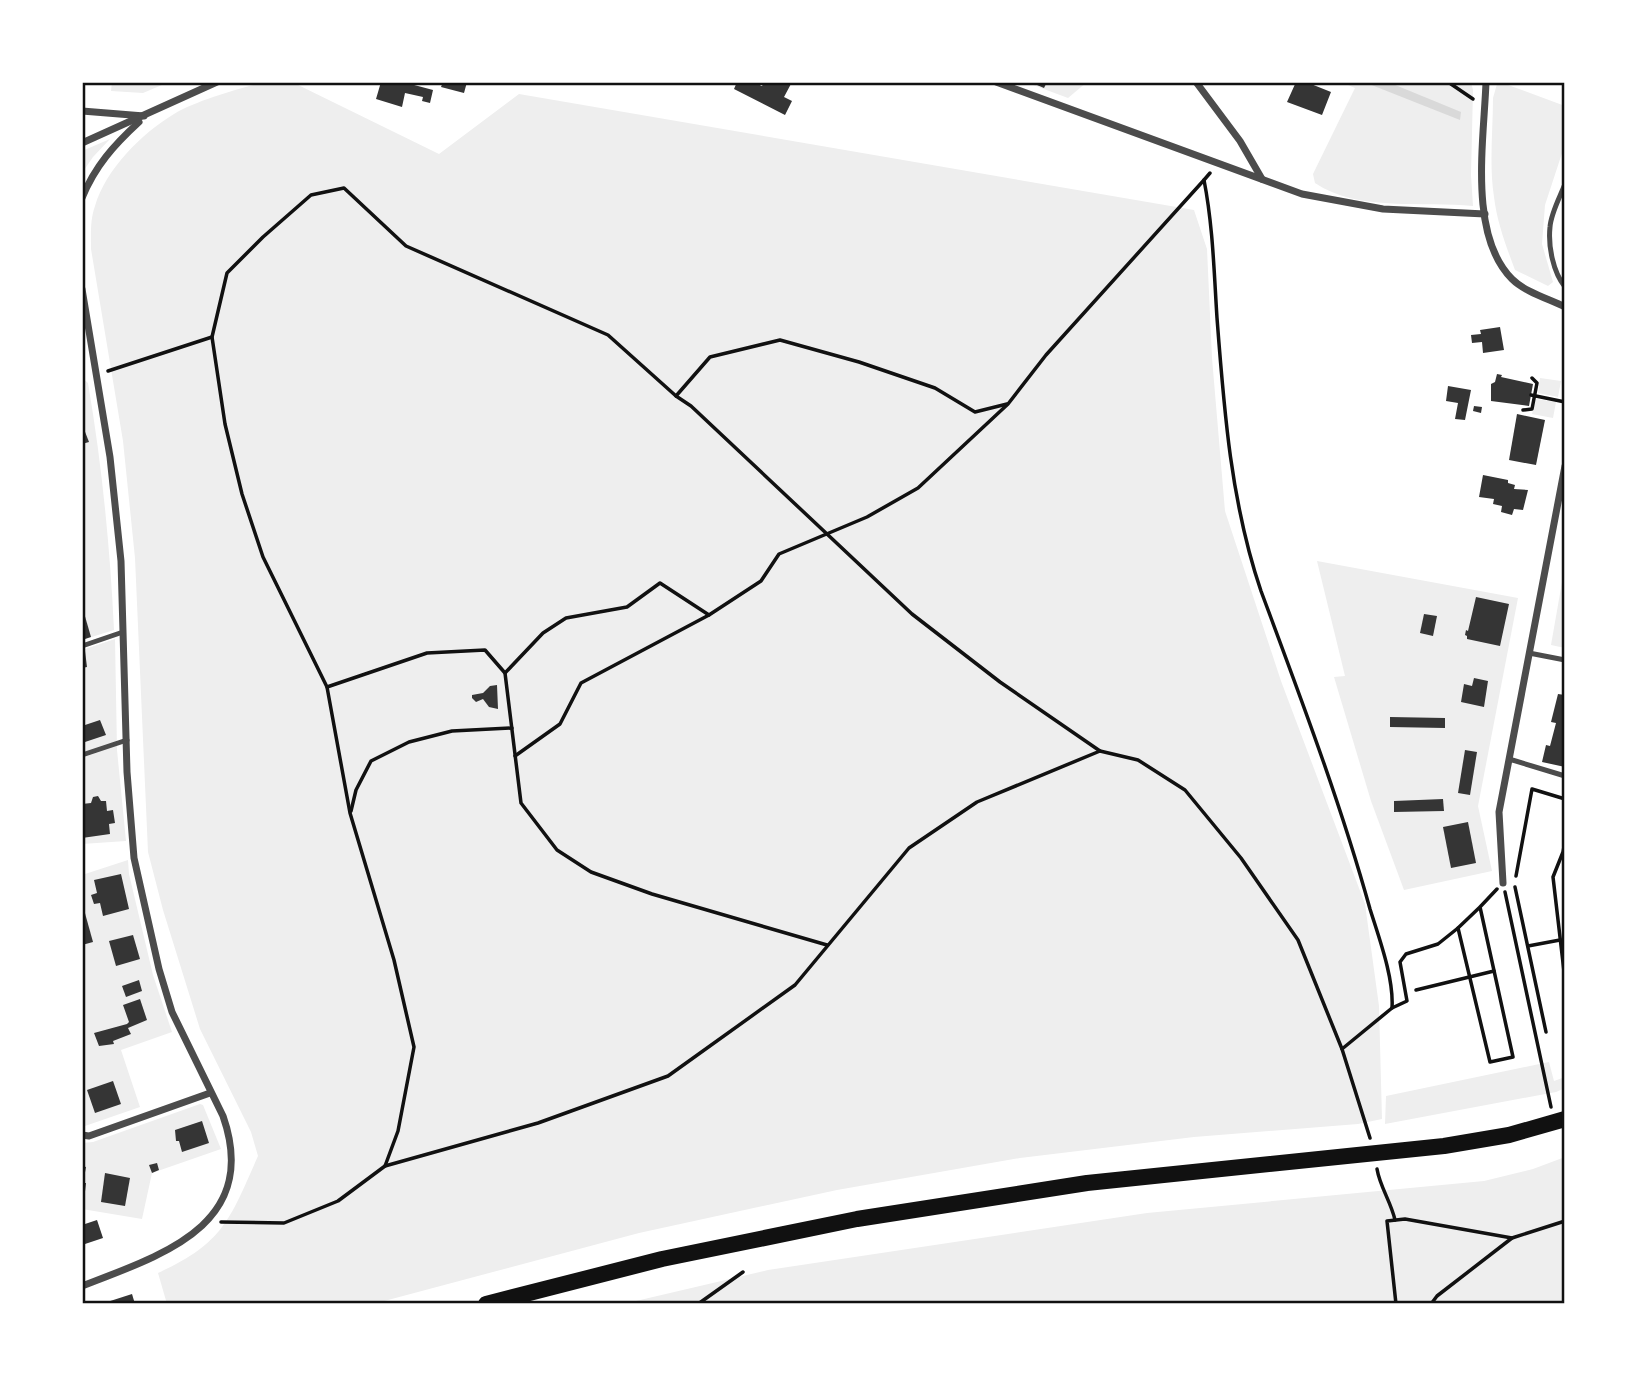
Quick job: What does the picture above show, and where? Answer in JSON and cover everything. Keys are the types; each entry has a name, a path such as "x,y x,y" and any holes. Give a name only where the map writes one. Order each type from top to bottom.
{"main road":[{"path":"486,1304 662,1259 857,1219 1087,1183 1444,1146 1509,1135 1560,1121"}],"street":[{"path":"82,144 216,82"},
{"path":"996,82 1302,194 1356,205 1420,212 1485,214"},
{"path":"1196,82 1240,141 1262,180"},
{"path":"1486,82 1482,183 1487,234 1494,253 1515,282 1565,307"},
{"path":"82,111 144,116"},
{"path":"82,198 98,165 144,116"},
{"path":"82,289 110,457 121,561 134,858 156,957 172,1012 228,1132 232,1160 226,1195 208,1221 158,1257 82,1286"},
{"path":"82,354 92,350"},
{"path":"1503,883 1499,812 1565,466"},
{"path":"82,1135 89,1136 210,1093"}],"lane":[{"path":"1565,184 1550,225 1551,253 1559,279 1565,287"},
{"path":"82,646 123,632"},
{"path":"1529,653 1565,660"},
{"path":"82,755 127,740"},
{"path":"1509,759 1565,776"}],"path":[{"path":"1448,82 1485,107"},
{"path":"515,757 561,724 581,683 709,615 761,581 779,554 867,517 918,488 1009,404 1046,355 1219,164"},
{"path":"1204,180 1209,210 1221,371 1231,461 1246,541 1261,591 1350,835 1384,958 1393,998 1392,1008"},
{"path":"385,1166 398,1131 414,1047 394,960 350,813 327,687 263,557 242,494 225,424 212,337 227,273 311,195 344,188 406,246 608,335 676,396 691,406 912,614 1000,682 1100,751 1138,760 1185,790 1241,858 1298,940 1342,1049 1364,1120"},
{"path":"96,375 212,337"},
{"path":"676,396 710,357 780,340 859,362 935,388 975,412 1009,404"},
{"path":"1523,410 1532,409 1537,383 1532,378"},
{"path":"1533,395 1565,402"},
{"path":"505,673 543,633 566,618 627,607 660,583 709,615"},
{"path":"327,687 427,653 485,650 505,673 521,803 557,850 591,872 652,894 827,945"},
{"path":"350,813 356,789 371,761 409,742 452,731 512,727"},
{"path":"208,1221 284,1223 338,1201 385,1166 538,1123 668,1076 794,985 909,848 977,802 1100,751"},
{"path":"1546,1032 1514,883 1532,789 1565,799"},
{"path":"1565,841 1553,877 1565,980"},
{"path":"1342,1049 1392,1008 1407,1001 1400,962 1406,954 1438,944 1503,883"},
{"path":"1503,883 1560,1121"},
{"path":"1458,928 1490,1062 1513,1057 1480,907"},
{"path":"1528,946 1560,940"},
{"path":"1416,990 1494,971"},
{"path":"1374,1154 1379,1183 1393,1210 1395,1220"},
{"path":"1396,1304 1387,1221 1405,1219 1512,1238"},
{"path":"1432,1304 1437,1296 1512,1238 1565,1220"},
{"path":"698,1304 743,1272"}],"shaded area":[{"path":"112,82 169,82 143,93 111,91"},
{"path":"265,82 292,82 439,154 519,94 1194,210 1207,249 1212,358 1225,511 1281,681 1365,904 1379,1006 1382,1119 1358,1124 1194,1137 1020,1158 837,1190 639,1233 373,1304 167,1304 158,1273 198,1251 222,1227 240,1197 258,1156 251,1132 200,1029 148,852 135,558 123,441 91,249 92,222 95,206 107,179 126,154 149,132 174,114 195,104"},
{"path":"1025,82 1087,82 1068,98"},
{"path":"1341,82 1471,82 1473,206 1371,202 1332,192 1315,183 1313,174 1355,88"},
{"path":"1364,82 1388,82 1461,112 1460,120"},
{"path":"1500,82 1565,106 1565,144 1545,205 1542,244 1553,282 1548,286 1515,270 1497,216 1493,185 1493,98"},
{"path":"110,139 93,157 82,173 82,151"},
{"path":"82,378 88,383 101,475 114,630 82,640"},
{"path":"1540,378 1561,381 1558,397 1538,393"},
{"path":"1536,399 1556,402 1553,418 1532,414"},
{"path":"1317,561 1518,598 1478,806 1492,871 1404,890 1371,801 1334,677 1345,676"},
{"path":"1565,565 1565,648 1551,645"},
{"path":"115,639 117,750 126,841 82,844 82,650"},
{"path":"128,860 153,975 172,1032 121,1050 140,1107 85,1126 82,1125 82,875"},
{"path":"1549,1062 1554,1081 1565,1077 1565,1088 1556,1092 1385,1124 1386,1096"},
{"path":"203,1105 221,1149 152,1173 142,1219 82,1209 82,1143 93,1142"},
{"path":"1565,1157 1565,1304 623,1304 768,1270 1147,1213 1484,1181 1533,1169"}],"building":[{"path":"381,82 403,82 433,90 430,103 422,101 423,97 405,93 402,107 376,99"},
{"path":"443,82 467,82 464,93 441,87"},
{"path":"737,82 762,86 764,82 792,82 784,97 792,101 785,115 734,89"},
{"path":"1030,82 1047,82 1044,88"},
{"path":"1296,82 1311,82 1331,92 1322,115 1287,102"},
{"path":"1500,327 1504,350 1483,353 1482,342 1472,343 1471,335 1481,334 1480,330"},
{"path":"1497,374 1533,384 1529,406 1491,401 1491,384 1495,382"},
{"path":"1448,386 1471,390 1465,420 1455,419 1458,403 1446,401"},
{"path":"1474,406 1482,407 1481,413 1473,411"},
{"path":"1517,414 1545,420 1536,465 1509,460"},
{"path":"82,424 89,442 82,444"},
{"path":"1483,475 1508,480 1508,483 1515,485 1514,489 1528,490 1523,510 1514,509 1512,515 1501,512 1502,506 1493,504 1494,499 1479,497"},
{"path":"1476,597 1509,604 1500,646 1467,639 1465,635"},
{"path":"82,606 91,637 82,640"},
{"path":"1424,614 1437,616 1433,636 1420,633"},
{"path":"82,651 85,651 87,667 82,668"},
{"path":"1474,678 1488,681 1484,707 1461,702 1464,684 1472,686"},
{"path":"497,685 498,709 489,707 483,699 476,702 472,698 472,695 483,693 490,686"},
{"path":"1558,694 1565,695 1565,767 1542,762 1546,745 1550,746 1556,723 1551,722"},
{"path":"1390,717 1445,718 1445,728 1390,727"},
{"path":"100,720 106,735 82,743 82,726"},
{"path":"1465,750 1477,752 1470,795 1458,793"},
{"path":"98,796 101,801 106,801 107,811 113,810 115,823 109,824 110,834 82,838 82,804 91,803 93,797"},
{"path":"1443,799 1444,811 1394,812 1394,801"},
{"path":"1468,822 1476,863 1451,868 1443,827"},
{"path":"121,874 129,909 103,916 100,903 94,904 91,895 97,893 94,880"},
{"path":"82,907 93,942 82,945"},
{"path":"133,935 140,959 116,966 109,941"},
{"path":"139,980 142,991 126,997 122,986"},
{"path":"140,999 147,1020 128,1028 131,1034 113,1041 114,1044 99,1046 94,1033 127,1024 129,1022 123,1005"},
{"path":"113,1081 121,1104 95,1113 87,1090"},
{"path":"202,1121 209,1143 182,1152 179,1141 176,1141 175,1130"},
{"path":"157,1163 159,1170 152,1173 149,1165"},
{"path":"82,1166 86,1167 84,1200 82,1200"},
{"path":"105,1173 130,1178 125,1206 101,1202"},
{"path":"97,1220 103,1238 82,1245 82,1225"},
{"path":"132,1294 135,1304 104,1304 104,1303"}]}
